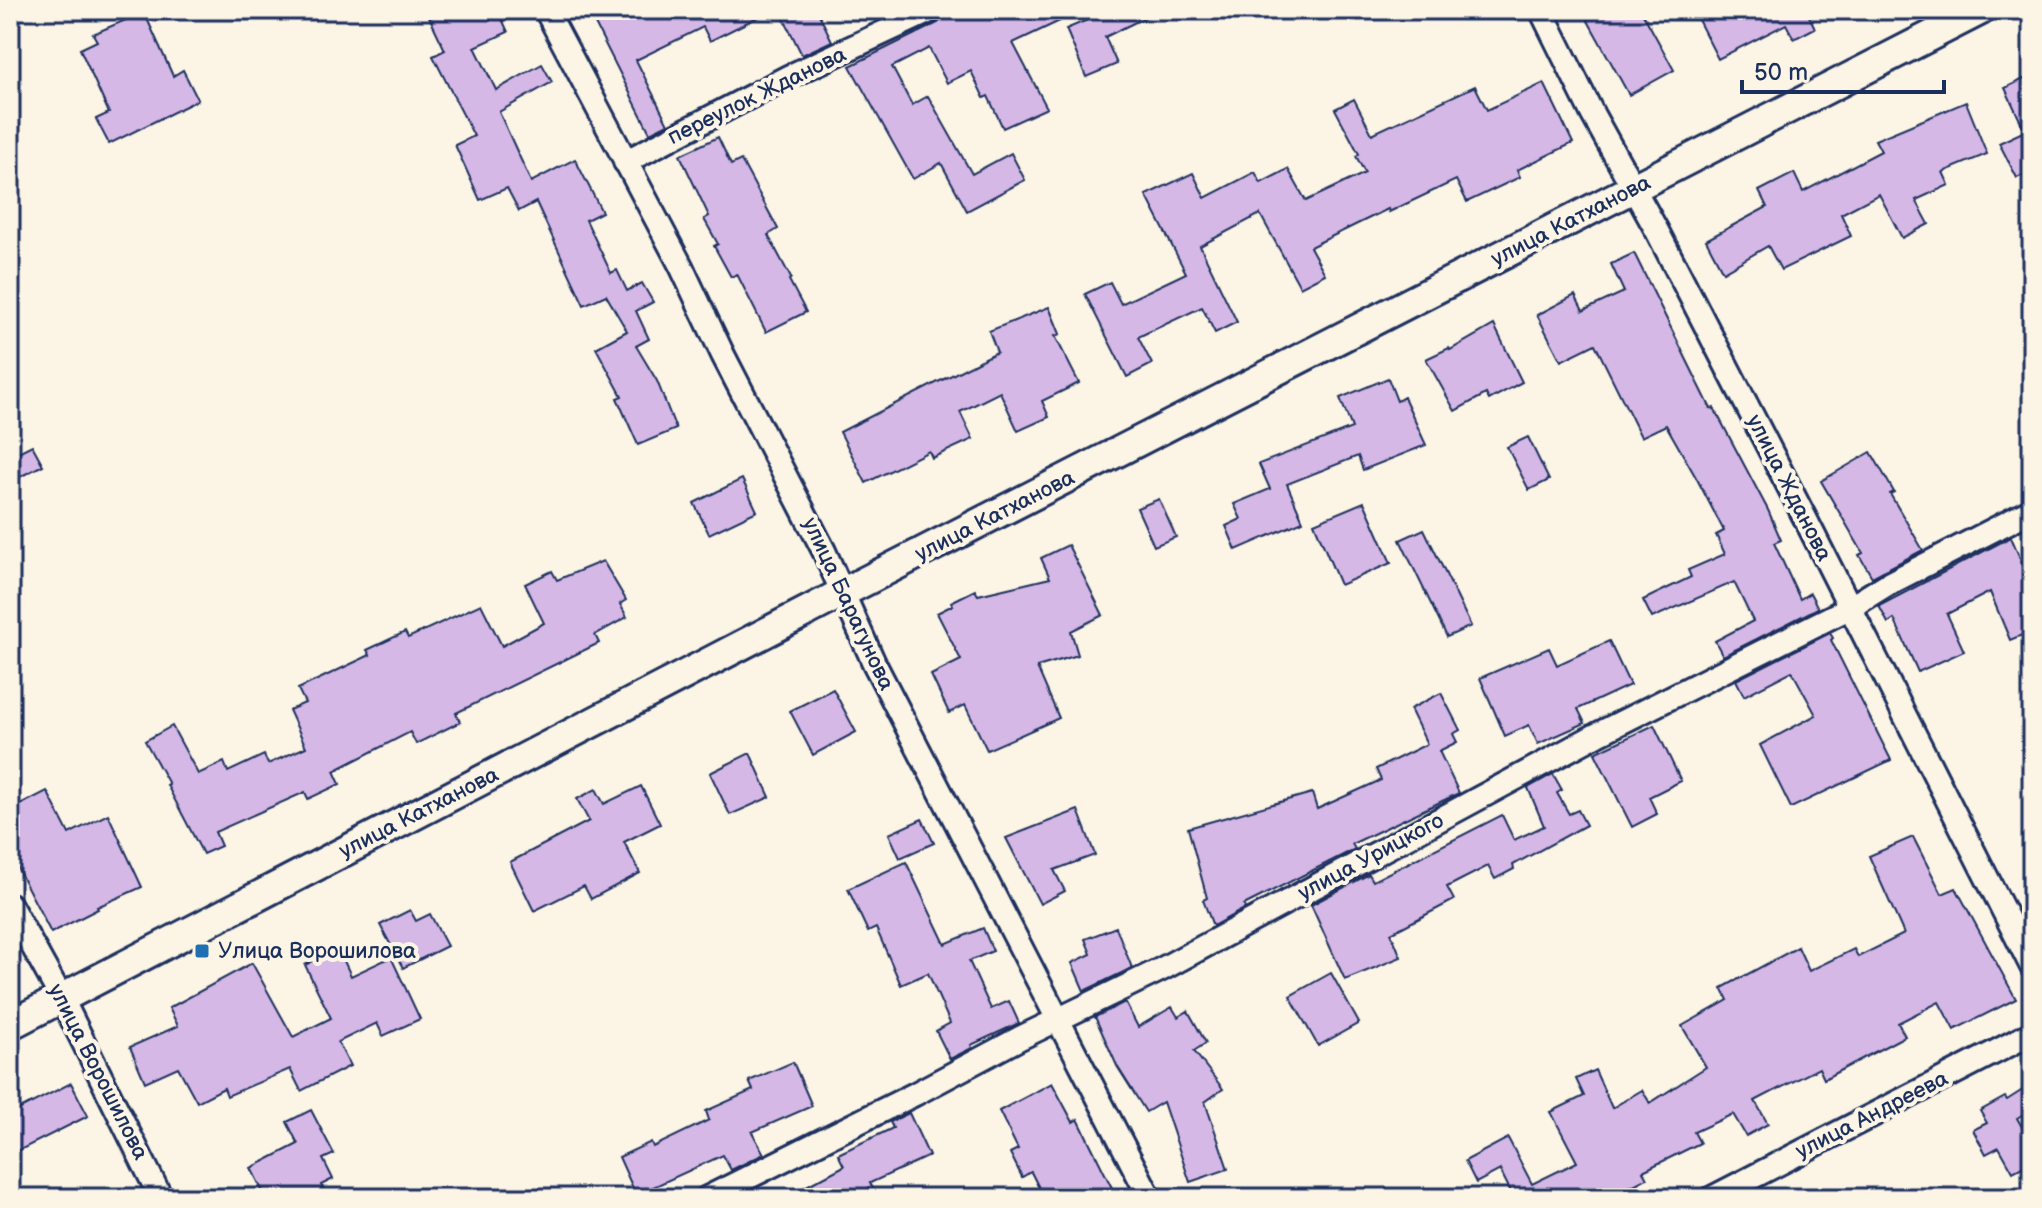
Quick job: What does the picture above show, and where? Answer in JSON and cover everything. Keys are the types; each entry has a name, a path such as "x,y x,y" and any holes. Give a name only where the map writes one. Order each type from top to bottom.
{"street":[{"name":"улица Барагунова","path":"546,10 681,266 824,551 874,663 1150,1198"},
{"name":"переулок Жданова","path":"625,162 788,77 932,10"},
{"name":"улица Жданова","path":"1541,10 2032,967"},
{"name":"улица Катханова","path":"10,1025 842,593 1981,10"},
{"name":"улица Урицкого","path":"707,1198 1162,969 1598,734 1849,608 1886,585 2032,510"},
{"name":"улица Ворошилова","path":"10,905 62,999 161,1198"},
{"name":"улица Андреева","path":"1712,1198 2032,1033"}],"building":[{"path":"426,10 498,10 508,32 475,47 496,90 542,64 552,82 499,112 531,182 575,159 602,212 586,220 611,273 617,270 627,291 642,283 653,302 636,311 649,339 636,346 657,381 676,429 638,445 617,398 622,396 596,348 627,331 606,295 584,305 536,202 519,211 507,188 480,200 455,145 474,136 433,56 445,50"},
{"path":"588,10 772,10 710,41 703,27 636,60 668,124 650,133"},
{"path":"799,10 817,10 832,41 802,55 783,17"},
{"path":"946,10 1083,10 1013,43 1047,108 1003,128 988,96 984,98 971,71 947,83 929,48 892,67 912,105 928,96 972,174 1011,153 1025,180 967,211 941,163 913,179 850,66 938,23"},
{"path":"1111,10 1160,10 1105,37 1117,64 1086,77 1066,29"},
{"path":"1582,10 1641,10 1674,70 1629,95"},
{"path":"1693,10 1815,10 1808,14 1815,28 1794,39 1786,24 1718,59"},
{"path":"144,12 173,76 183,70 198,100 109,144 96,119 109,113 80,49 97,41 93,34"},
{"path":"2032,75 2032,171 2017,178 1999,143 2025,131 2005,88"},
{"path":"1544,83 1573,143 1517,170 1520,177 1467,202 1456,180 1310,247 1325,274 1300,287 1260,214 1200,246 1237,322 1215,333 1202,307 1138,337 1152,364 1127,377 1085,294 1110,282 1121,304 1186,273 1146,195 1193,173 1205,198 1255,172 1261,183 1288,169 1306,201 1365,173 1356,156 1359,154 1335,109 1354,99 1372,134 1475,86 1487,110"},
{"path":"1966,102 1987,154 1943,172 1949,185 1916,200 1929,224 1902,238 1879,194 1841,214 1851,236 1781,270 1768,246 1723,272 1706,240 1767,207 1759,191 1794,173 1803,192 1881,151 1875,140"},
{"path":"718,137 731,165 741,160 778,229 768,235 806,312 766,332 737,274 731,277 714,246 718,244 704,219 709,216 680,155"},
{"path":"1634,253 1711,409 1714,408 1768,510 1781,540 1774,543 1800,599 1810,593 1818,608 1723,656 1715,641 1753,621 1734,582 1652,618 1643,600 1691,577 1688,570 1725,554 1716,535 1724,531 1698,481 1666,425 1641,437 1595,344 1561,361 1537,315 1575,295 1583,311 1624,292 1611,264"},
{"path":"1049,307 1060,334 1055,336 1079,383 1042,401 1049,417 1018,431 1000,392 960,412 973,439 932,458 929,451 866,483 840,432 997,352 989,331"},
{"path":"1494,325 1522,382 1489,400 1486,394 1455,411 1426,359 1450,350"},
{"path":"1388,378 1397,401 1404,397 1426,445 1363,470 1358,456 1287,484 1303,521 1236,550 1226,526 1241,519 1234,504 1270,489 1259,464 1352,428 1340,398"},
{"path":"1528,437 1549,480 1529,490 1507,447"},
{"path":"32,445 43,465 10,482 10,456"},
{"path":"1871,452 1894,492 1890,494 1923,550 1872,577 1859,555 1863,553 1821,481"},
{"path":"742,479 757,511 709,534 694,503"},
{"path":"1159,499 1176,537 1154,546 1137,508"},
{"path":"1364,502 1391,563 1340,585 1314,523"},
{"path":"1424,529 1471,626 1447,637 1400,540"},
{"path":"2011,537 2032,586 2032,631 2010,640 1990,592 1947,614 1964,651 1918,672 1894,619 1888,623 1879,606"},
{"path":"1068,545 1103,615 1071,631 1078,655 1037,667 1059,718 987,750 965,705 949,713 931,675 961,660 937,613 975,590 978,595 1050,578 1041,558"},
{"path":"603,561 626,600 620,604 627,617 595,635 599,643 456,713 460,722 416,744 410,732 334,771 340,784 308,799 305,792 215,832 221,846 203,854 145,741 172,726 198,774 224,762 228,772 264,755 268,764 306,747 289,710 305,703 298,689 370,655 367,650 405,632 408,638 481,604 502,646 544,623 525,584 552,571 557,580"},
{"path":"1830,633 1891,760 1791,808 1760,745 1816,715 1792,671 1744,696 1736,680"},
{"path":"1609,641 1630,685 1578,709 1585,723 1538,744 1529,725 1505,736 1480,678 1549,648 1557,665"},
{"path":"833,689 856,732 813,755 790,711"},
{"path":"1441,693 1460,730 1453,734 1457,742 1439,751 1459,793 1352,844 1355,849 1244,905 1246,908 1213,926 1203,900 1207,898 1188,828 1312,793 1317,809 1381,780 1376,769 1427,744 1410,709"},
{"path":"1654,725 1681,781 1649,797 1657,814 1632,827 1595,753"},
{"path":"750,753 770,797 730,815 710,773"},
{"path":"1553,774 1562,790 1557,793 1569,814 1578,810 1586,825 1513,865 1514,869 1495,879 1488,866 1447,887 1454,900 1391,933 1401,957 1345,980 1311,905 1369,874 1373,881 1502,815 1514,840 1544,826 1528,788"},
{"path":"641,786 660,824 624,842 640,873 591,899 584,886 534,911 510,862 589,821 577,799 596,789 604,804"},
{"path":"47,791 69,834 108,814 142,887 97,907 51,933 10,854 10,810"},
{"path":"1078,810 1095,855 1054,870 1065,891 1040,904 1006,838"},
{"path":"922,819 934,843 900,858 889,834"},
{"path":"1913,837 1942,894 1956,888 2016,999 1954,1030 1939,1002 1898,1023 1905,1036 1824,1079 1819,1068 1755,1101 1768,1124 1746,1136 1733,1114 1694,1132 1700,1143 1643,1171 1647,1178 1609,1198 1503,1198 1512,1194 1500,1170 1476,1183 1465,1161 1508,1138 1532,1184 1577,1162 1551,1112 1584,1096 1576,1079 1595,1070 1612,1108 1642,1090 1650,1103 1706,1067 1682,1026 1728,1000 1722,988 1798,947 1809,971 1854,949 1858,957 1904,934 1869,856"},
{"path":"906,862 945,944 983,928 993,951 969,961 991,1009 1009,1001 1019,1023 971,1045 972,1048 950,1059 936,1031 950,1023 928,973 901,985 876,928 868,932 848,889"},
{"path":"410,910 416,921 430,914 447,946 403,968 380,925"},
{"path":"1116,927 1132,968 1084,991 1072,963 1091,954 1085,939"},
{"path":"338,948 351,976 391,957 420,1019 383,1036 377,1023 338,1042 350,1066 301,1091 290,1069 227,1096 224,1088 197,1102 178,1067 145,1082 130,1047 178,1026 169,1008 252,963 293,1037 331,1018 305,965"},
{"path":"1331,973 1359,1023 1318,1046 1290,996"},
{"path":"1125,1002 1138,1027 1172,1007 1178,1017 1188,1011 1206,1043 1194,1051 1223,1089 1205,1102 1228,1169 1190,1182 1163,1102 1146,1112 1117,1066 1095,1017"},
{"path":"793,1062 812,1106 752,1132 764,1154 731,1170 723,1155 636,1195 619,1157 651,1142 653,1147 709,1120 706,1111 753,1090 749,1081"},
{"path":"71,1083 88,1116 10,1155 10,1114"},
{"path":"1052,1083 1073,1122 1078,1119 1117,1198 1044,1198 1031,1172 1022,1177 1010,1153 1018,1149 999,1111"},
{"path":"2032,1084 2032,1109 2017,1118 2032,1144 2032,1162 2013,1172 1999,1147 1986,1154 1973,1130 1987,1123 1980,1111 2005,1097 2007,1100"},
{"path":"311,1110 334,1154 323,1159 333,1179 321,1185 327,1198 266,1198 251,1168 298,1144 287,1122"},
{"path":"909,1113 929,1156 870,1183 878,1198 784,1198 844,1166 838,1154 893,1128 890,1122"}],"place":[{"name":"Улица Ворошилова","path":"202,951"}]}
